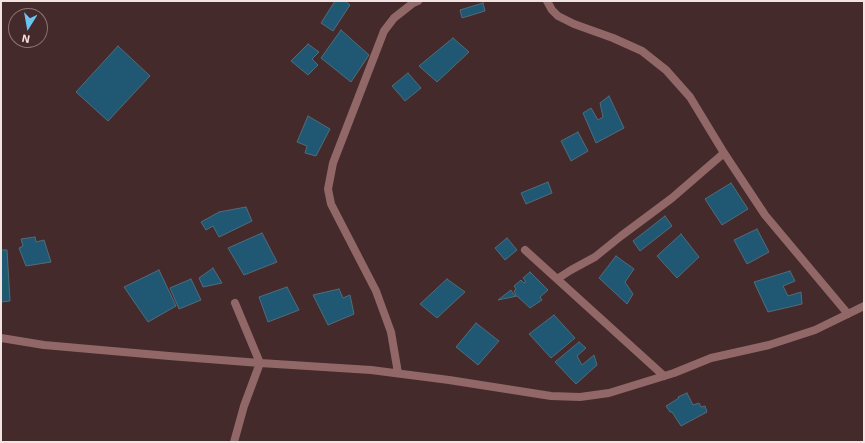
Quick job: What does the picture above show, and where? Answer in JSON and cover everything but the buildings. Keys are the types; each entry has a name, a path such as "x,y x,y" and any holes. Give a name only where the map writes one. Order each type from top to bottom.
{"street":[{"path":"398,373 390,332 376,291 331,204 328,189 333,163 384,31 394,18 413,3 418,1"},
{"path":"547,1 552,10 558,16 574,24 613,38 642,51 666,70 690,96 724,153 764,215 848,314"},
{"path":"557,279 595,257 672,198 724,153"},
{"path":"525,250 664,376"},
{"path":"234,442 244,406 260,364 235,303"},
{"path":"1,338 44,345 260,364 371,370 551,396 573,397 609,393 664,376 711,358 769,345 815,330 864,306"}]}
